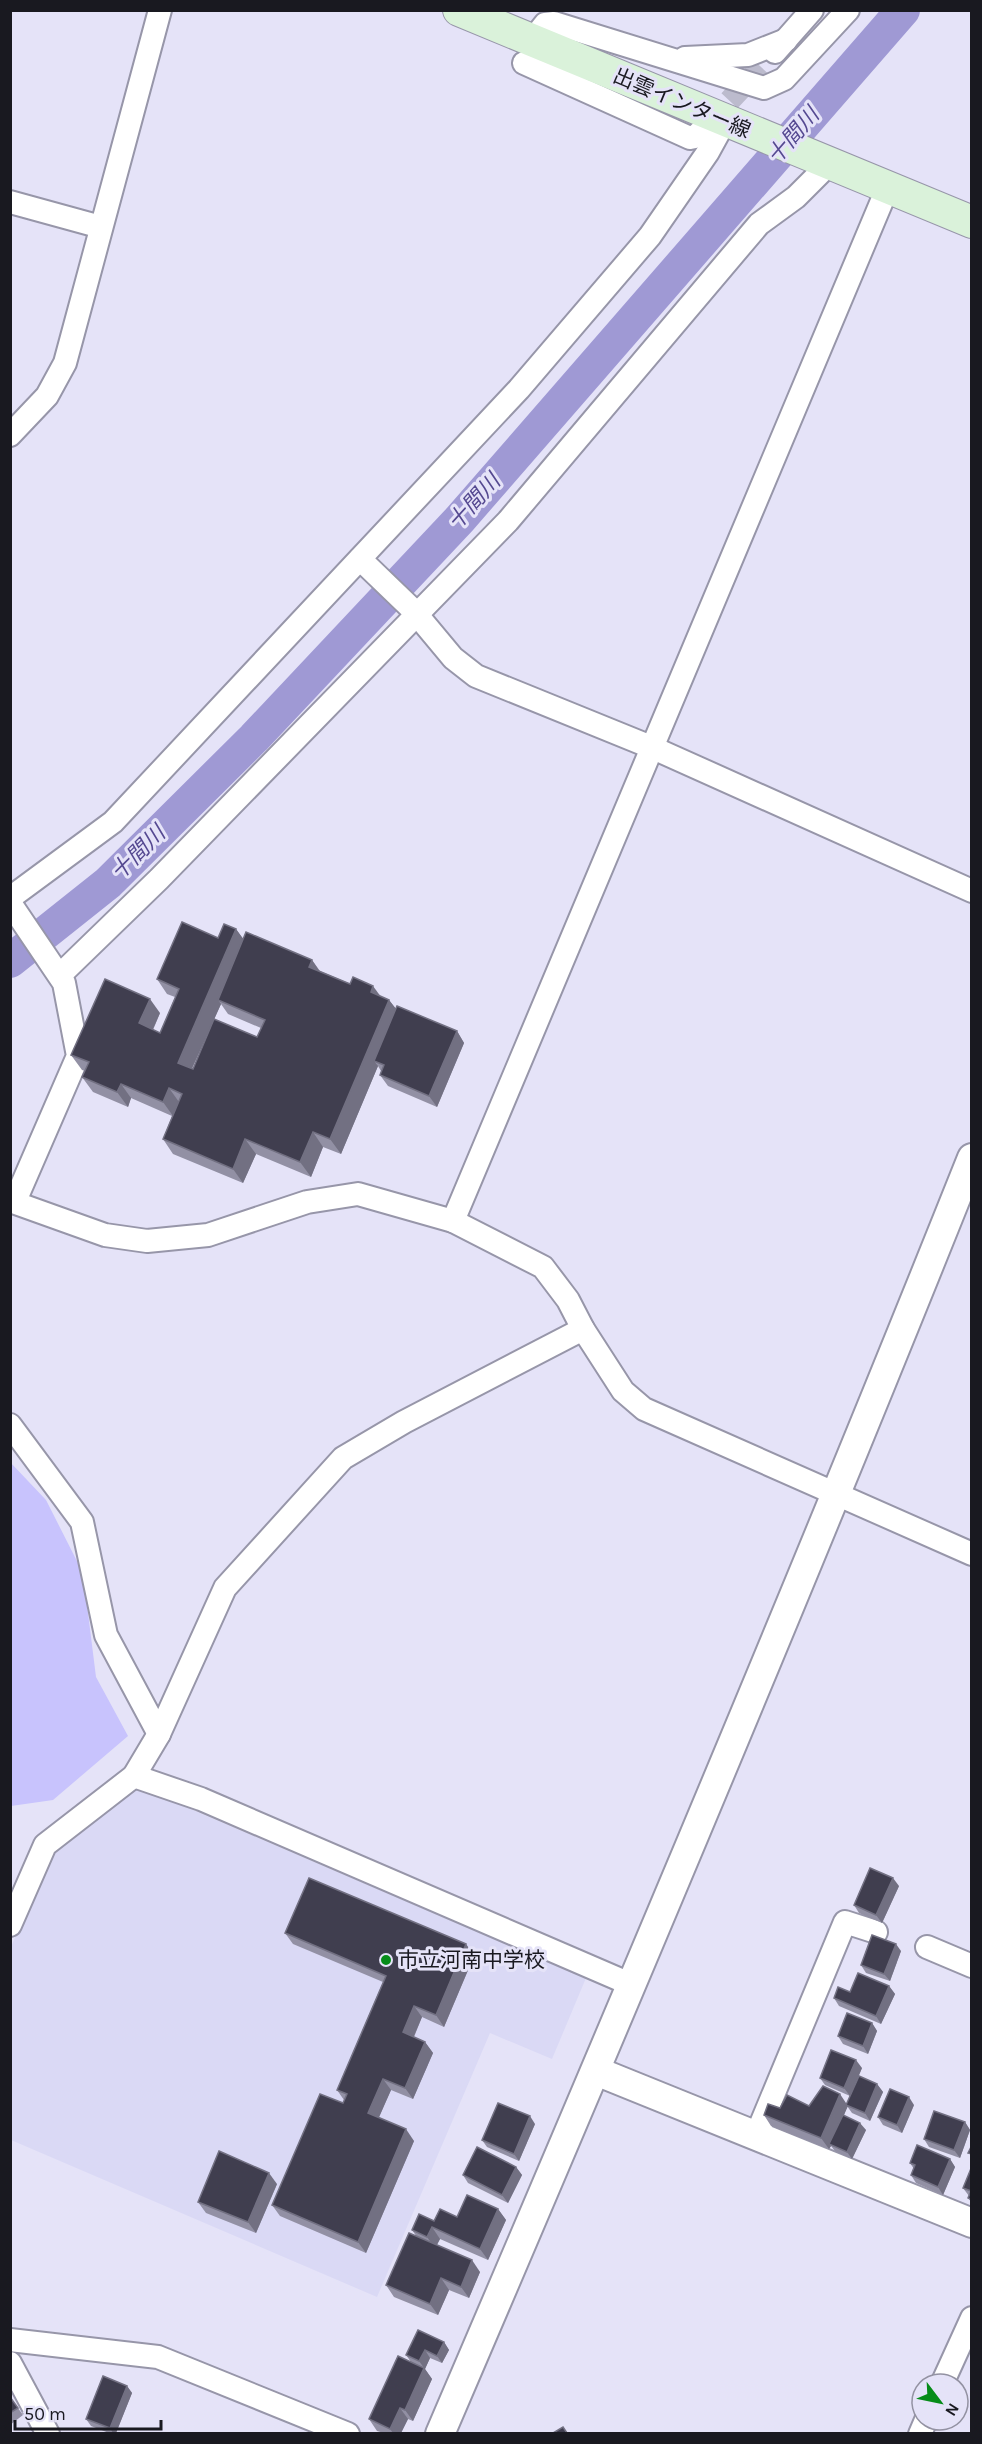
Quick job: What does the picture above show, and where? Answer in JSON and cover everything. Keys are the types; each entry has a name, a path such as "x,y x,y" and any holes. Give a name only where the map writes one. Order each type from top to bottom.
{"main road":[{"name":"出雲インター線","path":"459,10 723,126 822,161 972,222"}],"street":[{"path":"10,435 47,396 64,363 160,10"},
{"path":"761,67 812,10"},
{"path":"541,28 545,24 554,23 757,87 770,87 784,79 848,10"},
{"path":"666,58 748,55 786,40"},
{"path":"524,63 690,138 723,126"},
{"path":"723,126 708,152 650,236 519,389 364,562 113,822 12,903 64,983 78,1056 13,1201 105,1235 147,1241 208,1235 307,1202 358,1194 453,1221 543,1267 568,1300 583,1329 623,1391 644,1409 972,1554"},
{"path":"57,970 159,879 416,612 508,521 759,224 796,197 822,161"},
{"path":"453,1221 887,189"},
{"path":"10,202 101,227"},
{"path":"364,562 416,612 453,658 476,676 651,747 972,891"},
{"path":"440,2433 596,2071 630,1984 838,1493 972,1158"},
{"path":"10,1925 45,1845 134,1776 159,1734 225,1588 343,1458 404,1422 583,1329"},
{"path":"10,1425 82,1522 106,1635 159,1734"},
{"path":"134,1776 201,1799 630,1984"},
{"path":"756,2136 845,1922 876,1932"},
{"path":"927,1947 972,1966"},
{"path":"596,2071 972,2223"},
{"path":"947,2372 972,2318"},
{"path":"10,2340 158,2357 348,2433"},
{"path":"10,2363 48,2433"}],"shaded area":[{"path":"10,1462 46,1500 83,1573 96,1677 128,1736 53,1800 11,1806"},
{"path":"139,1787 586,1978 552,2059 490,2033 377,2297 11,2140 11,1947 52,1849"}],"building":[{"path":"182,922 218,938 224,924 236,929 178,1063 193,1069 214,1019 257,1037 265,1020 218,1000 246,932 312,960 309,967 350,984 353,977 373,986 371,992 389,1000 330,1139 313,1132 300,1162 245,1139 233,1169 163,1139 182,1094 169,1088 163,1102 121,1084 117,1092 82,1077 89,1062 71,1055 105,979 150,999 139,1023 160,1033 179,989 157,979"},
{"path":"397,1006 457,1031 429,1096 380,1075 384,1065 374,1061"},
{"path":"870,1868 893,1878 876,1915 854,1905"},
{"path":"309,1878 466,1944 436,2015 414,2006 403,2032 425,2042 405,2088 383,2079 368,2113 406,2129 358,2242 272,2205 320,2094 343,2103 347,2094 337,2090 386,1976 285,1933"},
{"path":"872,1935 896,1944 884,1974 861,1965"},
{"path":"858,1973 889,1986 876,2016 834,1998 838,1987 850,1992"},
{"path":"847,2013 872,2023 863,2046 838,2036"},
{"path":"831,2050 856,2060 844,2088 820,2078"},
{"path":"859,2076 877,2084 865,2113 846,2105"},
{"path":"823,2086 840,2094 821,2138 764,2115 768,2104 780,2108 787,2095 809,2106"},
{"path":"890,2089 909,2097 897,2125 878,2117"},
{"path":"498,2103 530,2116 514,2154 482,2140"},
{"path":"934,2111 965,2122 954,2150 924,2139"},
{"path":"843,2115 860,2123 847,2152 829,2144"},
{"path":"917,2145 950,2159 938,2187 911,2175 915,2165 910,2163"},
{"path":"477,2147 516,2167 502,2195 463,2175"},
{"path":"219,2151 269,2173 248,2222 198,2202"},
{"path":"972,2166 972,2200 968,2198 971,2191 963,2188"},
{"path":"467,2195 498,2209 480,2249 432,2227 427,2237 412,2230 419,2214 434,2221 440,2209 457,2217"},
{"path":"409,2233 472,2260 461,2287 441,2278 430,2304 386,2285"},
{"path":"418,2330 444,2342 437,2356 425,2350 419,2361 406,2355"},
{"path":"398,2356 424,2368 405,2410 400,2408 390,2429 369,2419"},
{"path":"103,2376 127,2386 110,2428 86,2419"},
{"path":"10,2397 18,2408 10,2413"},
{"path":"563,2427 567,2433 553,2433"}],"waterway":[{"name":"十間川","path":"10,961 108,883 254,738 460,519 903,10"}],"tunnel":[{"path":"707,125 761,67"}],"place":[{"name":"市立河南中学校","path":"386,1960"}]}
